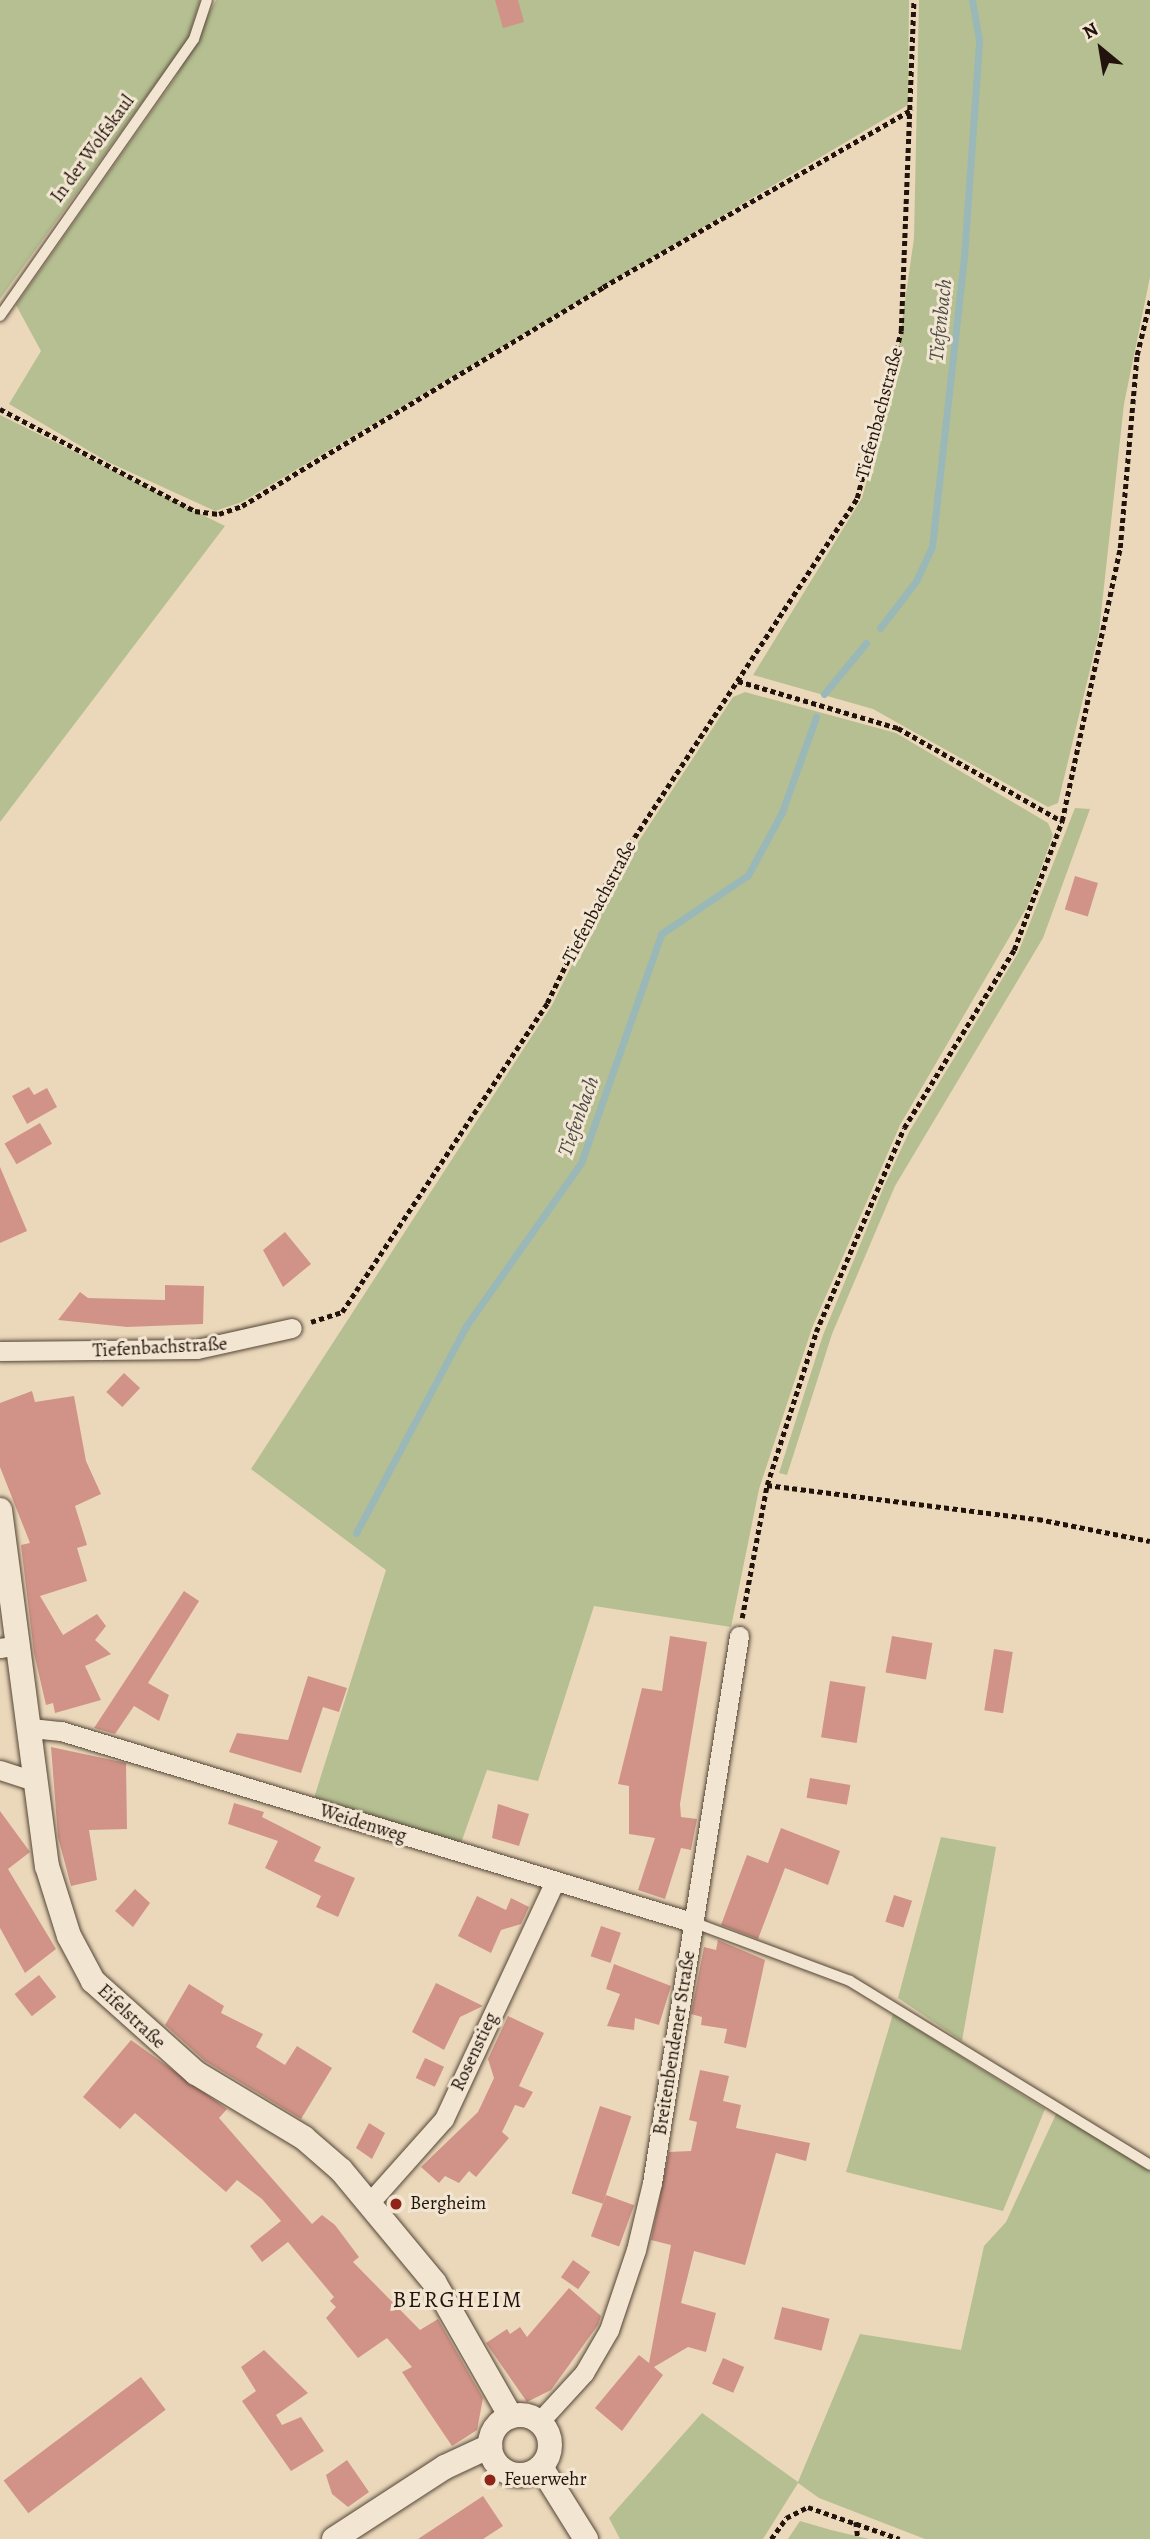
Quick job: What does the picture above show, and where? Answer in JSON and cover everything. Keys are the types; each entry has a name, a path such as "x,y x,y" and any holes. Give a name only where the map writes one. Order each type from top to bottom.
{"street":[{"name":"Tiefenbachstraße","path":"0,1352 197,1349 292,1328"},
{"name":"Eifelstraße","path":"0,1510 9,1647 31,1728 47,1866 69,1936 93,1981 196,2073 304,2138 370,2202 434,2282 500,2393 511,2417"},
{"name":"Breitenbendener Straße","path":"538,2422 584,2373 624,2290 652,2183 739,1636"},
{"name":"Weidenweg","path":"31,1728 61,1731 554,1883 695,1923"},
{"path":"0,1770 37,1782"},
{"name":"Rosenstieg","path":"370,2202 444,2119 554,1883"},
{"path":"511,2417 538,2422 550,2444 541,2467 513,2475 497,2465 490,2446 496,2428 511,2417"},
{"path":"334,2539 445,2467 490,2446"},
{"path":"541,2467 586,2539"}],"lane":[{"name":"In der Wolfskaul","path":"0,316 194,39 207,0"},
{"path":"695,1923 850,1981 1150,2165"}],"path":[{"name":"Tiefenbachstraße","path":"292,1328 342,1311 547,1003 611,873 857,498 901,331 913,109 914,0"},
{"path":"0,409 195,511 219,514 242,506 603,287 913,109"},
{"path":"739,1636 767,1485 816,1332 904,1128 1014,950 1062,821 1120,548 1137,355 1150,301"},
{"path":"738,681 898,728 1062,821"},
{"path":"767,1485 1038,1519 1150,1541"},
{"path":"771,2539 786,2518 808,2507 900,2539"},
{"path":"856,2522 858,2539"}],"green space":[{"path":"0,0 200,0 188,39 0,299"},
{"path":"216,0 909,0 908,105 242,502 215,511 108,462 9,404 41,351 16,305 176,77"},
{"path":"919,0 1150,0 1150,277 1124,404 1099,632 1058,803 1048,807 873,709 753,675 862,498 893,386 914,238"},
{"path":"0,415 225,526 0,822"},
{"path":"745,692 896,733 1048,823 1053,835 1027,907 900,1125 812,1328 759,1489 731,1627 594,1606 538,1781 487,1770 461,1843 314,1798 386,1570 251,1469 552,1005 616,876 733,697"},
{"path":"1075,808 1090,809 1043,938 895,1186 832,1334 787,1475 779,1473 823,1335 885,1184 909,1132 1018,953"},
{"path":"941,1837 996,1847 962,2041 898,1998"},
{"path":"893,2014 1045,2109 1003,2211 846,2172"},
{"path":"1057,2112 1150,2171 1150,2539 925,2539 819,2498 798,2483 763,2539 620,2539 609,2518 702,2413 798,2482 860,2334 961,2350 984,2246 1006,2222"},
{"path":"800,2521 831,2530 869,2539 788,2539"}],"building":[{"path":"495,0 518,0 524,22 503,28"},
{"path":"1075,876 1098,883 1088,916 1065,909"},
{"path":"29,1087 34,1095 47,1088 57,1107 27,1124 12,1096"},
{"path":"40,1123 52,1144 16,1164 4,1144"},
{"path":"0,1167 27,1231 0,1243"},
{"path":"285,1232 311,1264 283,1287 263,1250"},
{"path":"165,1285 204,1286 203,1324 127,1327 58,1320 80,1292 88,1298 165,1300"},
{"path":"124,1373 140,1388 122,1407 106,1392"},
{"path":"32,1391 35,1402 74,1396 86,1461 101,1494 75,1506 87,1545 77,1548 87,1581 40,1596 63,1635 97,1614 106,1626 95,1640 111,1654 85,1666 101,1700 55,1713 53,1703 46,1705 34,1653 21,1545 30,1543 0,1467 0,1403"},
{"path":"184,1591 199,1601 148,1683 169,1695 159,1721 134,1706 115,1734 94,1728"},
{"path":"670,1636 707,1642 680,1804 681,1817 697,1819 691,1850 681,1848 665,1899 638,1890 655,1838 629,1834 629,1786 618,1784 642,1688 662,1691"},
{"path":"892,1636 932,1643 926,1680 886,1672"},
{"path":"994,1649 1013,1652 1003,1713 984,1710"},
{"path":"308,1676 347,1688 339,1712 323,1707 301,1773 229,1752 237,1733 288,1740"},
{"path":"830,1681 866,1687 857,1743 821,1737"},
{"path":"51,1747 126,1763 127,1829 89,1830 97,1880 71,1886 58,1837"},
{"path":"810,1778 850,1785 847,1805 807,1798"},
{"path":"234,1803 264,1812 262,1817 321,1847 314,1861 355,1878 338,1917 316,1907 321,1896 265,1868 278,1841 228,1824"},
{"path":"498,1804 529,1814 519,1846 492,1838"},
{"path":"0,1811 30,1852 8,1869 56,1949 25,1973 0,1928"},
{"path":"781,1828 840,1851 828,1885 785,1868 758,1939 721,1925 747,1855 768,1863"},
{"path":"135,1889 150,1903 133,1927 115,1911"},
{"path":"894,1895 912,1901 903,1928 885,1922"},
{"path":"477,1896 506,1910 511,1898 529,1907 521,1924 501,1930 491,1953 458,1936"},
{"path":"601,1926 621,1933 610,1963 591,1956"},
{"path":"718,1940 765,1960 746,2048 724,2043 727,2029 701,2025 702,2017 691,2014 704,1947 716,1950"},
{"path":"614,1964 671,1986 659,2025 635,2018 634,2030 607,2026 620,1994 606,1989"},
{"path":"39,1975 56,1997 32,2016 15,1994"},
{"path":"436,1983 483,2006 460,2017 444,2050 412,2032"},
{"path":"189,1984 224,2006 221,2013 263,2034 256,2047 285,2065 297,2046 332,2068 301,2119 205,2061 165,2025"},
{"path":"508,2016 544,2033 519,2086 533,2092 524,2108 515,2105 502,2132 509,2138 476,2177 469,2171 459,2183 445,2176 439,2183 421,2167 478,2112 494,2078 488,2059"},
{"path":"131,2040 227,2109 219,2118 312,2224 322,2215 335,2225 359,2257 353,2262 420,2330 438,2319 483,2398 477,2430 452,2446 402,2372 412,2367 387,2338 358,2358 326,2318 336,2307 330,2301 334,2297 288,2242 262,2262 250,2246 281,2221 262,2199 237,2180 226,2192 135,2113 120,2129 83,2097"},
{"path":"425,2058 444,2067 435,2087 416,2078"},
{"path":"700,2070 729,2076 723,2101 741,2105 736,2128 810,2143 806,2161 776,2153 745,2265 694,2251 681,2303 716,2313 706,2352 688,2347 654,2367 663,2375 622,2431 595,2408 639,2355 649,2363 671,2245 651,2240 669,2152 691,2151 697,2122 689,2120"},
{"path":"600,2106 631,2116 603,2204 572,2193"},
{"path":"369,2123 385,2133 372,2159 356,2148"},
{"path":"606,2195 634,2205 619,2247 591,2236"},
{"path":"573,2260 590,2272 578,2289 561,2277"},
{"path":"569,2288 601,2316 598,2325 551,2390 527,2402 486,2343 507,2329 510,2334 520,2327 527,2337"},
{"path":"782,2307 830,2319 822,2351 774,2339"},
{"path":"264,2350 308,2393 276,2415 282,2425 301,2417 324,2451 291,2471 242,2401 256,2391 241,2367"},
{"path":"723,2358 744,2367 733,2393 712,2384"},
{"path":"141,2377 166,2410 28,2513 4,2481"},
{"path":"347,2460 369,2492 348,2507 332,2494 326,2475"},
{"path":"483,2496 503,2526 483,2539 418,2539"}],"waterway":[{"name":"Tiefenbach","path":"880,628 916,581 932,547 964,257 979,40 972,0"},
{"name":"Tiefenbach","path":"824,694 866,643"},
{"name":"Tiefenbach","path":"356,1533 466,1326 581,1163 661,934 748,875 782,812 816,717"}],"place":[{"name":"Bergheim","path":"396,2204"},
{"name":"Feuerwehr","path":"490,2480"}],"district":[{"name":"BERGHEIM","path":"458,2300"}]}
